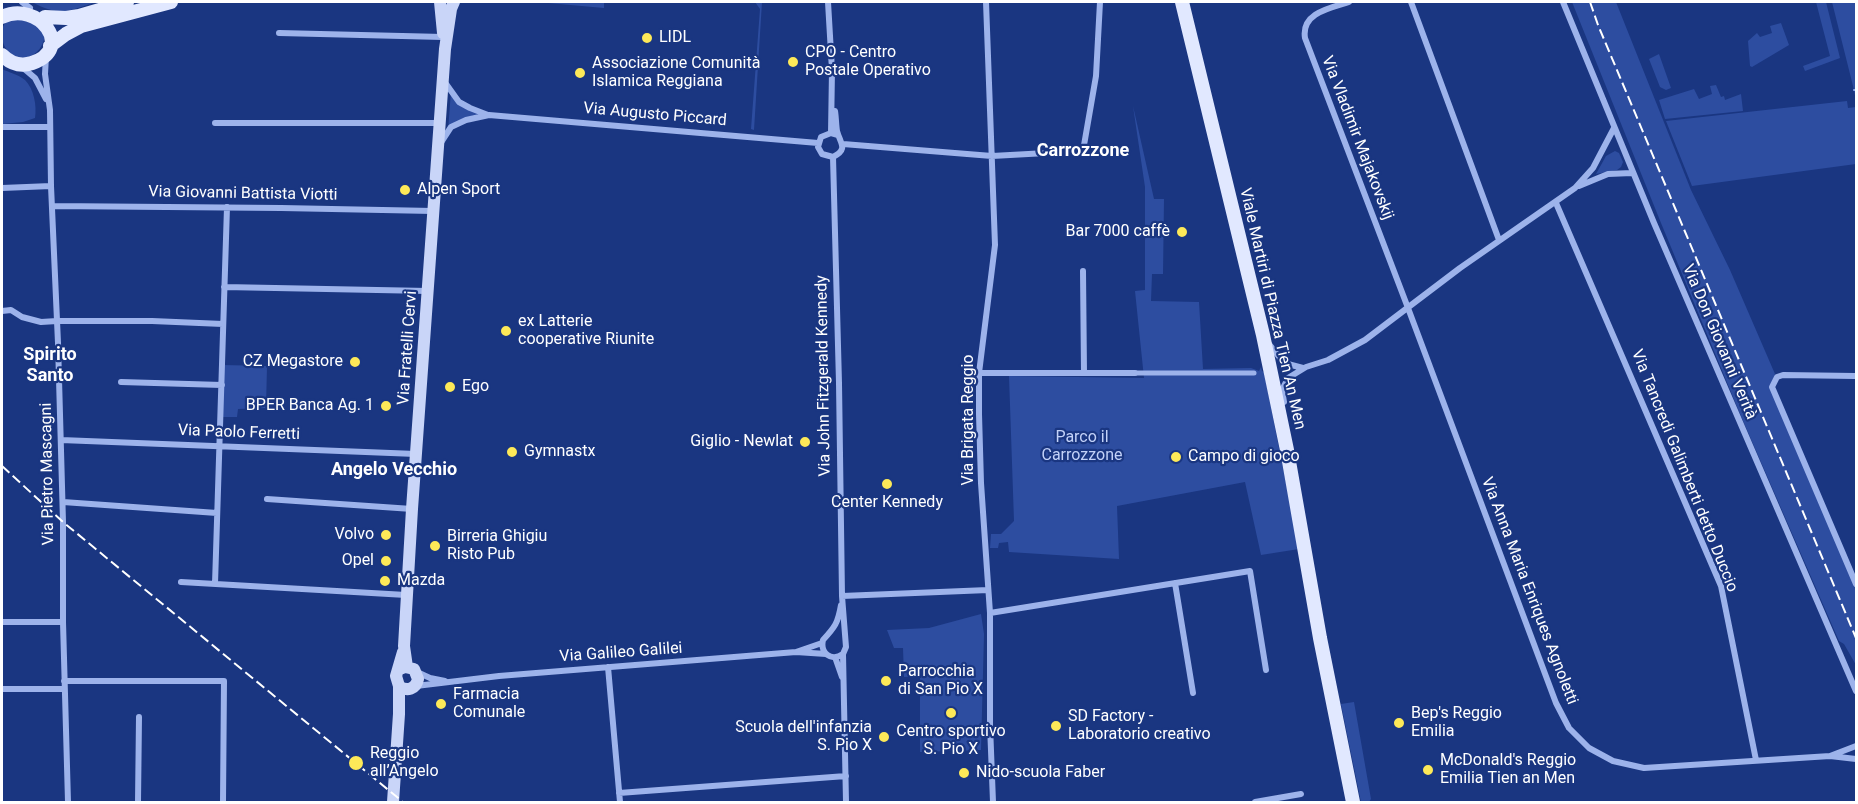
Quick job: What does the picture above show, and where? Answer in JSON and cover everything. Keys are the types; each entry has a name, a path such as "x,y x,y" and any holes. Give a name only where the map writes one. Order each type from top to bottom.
{"main road":[{"path":"45,17 73,17 127,2"},
{"path":"7,59 34,62 66,34 81,26 171,2"},
{"name":"Via Fratelli Cervi","path":"407,670 404,648 412,509 444,81 444,43 440,2"},
{"name":"Via Fratelli Cervi","path":"444,43 454,2"},
{"path":"1171,2 1191,38"},
{"name":"Viale Martiri di Piazza Tien An Men","path":"1182,2 1263,335 1287,450 1320,638 1353,802"},
{"path":"2,17 14,8 26,5 38,11 45,17 51,31 48,49"},
{"path":"393,798 399,714 408,687 418,679 407,670 396,680 408,687"}],"street":[{"path":"828,2 835,134 843,144 992,156 1083,151 1096,76 1100,2"},
{"name":"Via Brigata Reggio","path":"986,2 996,245 979,373 981,483 990,613 990,733 993,802"},
{"name":"Via Vladimir Majakovskij","path":"1348,2 1311,17 1304,36 1408,308"},
{"path":"1411,2 1499,240"},
{"name":"Via Don Giovanni Verità","path":"1563,2 1632,172 1769,493 1857,691"},
{"path":"279,33 444,43"},
{"name":"Via Pietro Mascagni","path":"48,49 45,74 50,110 63,502 64,689 68,802"},
{"name":"Via Pietro Mascagni","path":"7,59 35,78 50,110"},
{"name":"Via Augusto Piccard","path":"444,81 459,102 489,115"},
{"name":"Via Augusto Piccard","path":"439,147 451,127 466,120 489,115 818,143"},
{"path":"215,123 440,123"},
{"path":"2,127 50,127"},
{"path":"1287,450 1287,421 1281,390 1288,378 1365,340 1499,240 1556,203 1575,188 1593,168 1614,129"},
{"path":"835,134 821,137 818,143 822,154 833,157 841,151 843,144"},
{"name":"Via John Fitzgerald Kennedy","path":"833,157 842,596 846,647 843,654 846,802"},
{"path":"1575,188 1608,174 1632,172"},
{"path":"2,188 51,186"},
{"name":"Via Tancredi Galimberti detto Duccio","path":"1556,203 1721,586 1756,760"},
{"name":"Via Giovanni Battista Viotti","path":"52,206 434,211"},
{"path":"215,584 227,207"},
{"path":"1083,271 1084,373"},
{"path":"224,287 428,291"},
{"name":"Via Anna Maria Enriques Agnoletti","path":"1408,308 1556,703 1569,728 1589,748 1605,757 1644,768 1830,756 1857,759"},
{"path":"2,311 11,310 22,317 41,322 152,321 223,324"},
{"path":"1263,335 1284,363 1304,369"},
{"path":"979,373 1254,373"},
{"path":"1855,376 1783,375 1777,377 1772,387 1857,584"},
{"path":"121,382 222,385"},
{"name":"Via Paolo Ferretti","path":"61,440 417,454"},
{"path":"267,499 412,509"},
{"path":"63,502 217,513"},
{"path":"990,613 1250,570 1266,670"},
{"path":"181,582 407,595"},
{"path":"1175,583 1193,693"},
{"path":"842,596 988,590"},
{"name":"Via John Fitzgerald Kennedy","path":"822,643 825,637 831,634 839,616 842,596"},
{"path":"2,622 63,622"},
{"path":"831,634 839,634 844,639"},
{"path":"822,643 826,654 835,657 843,654"},
{"name":"Via Galileo Galilei","path":"796,652 822,643"},
{"name":"Via Galileo Galilei","path":"408,687 448,681 796,652 826,654"},
{"name":"Via John Fitzgerald Kennedy","path":"835,657 844,683"},
{"path":"609,667 620,802"},
{"name":"Via Galileo Galilei","path":"407,670 448,681"},
{"path":"64,681 224,681 223,802"},
{"path":"2,689 64,689"},
{"path":"138,717 138,802"},
{"name":"Via Anna Maria Enriques Agnoletti","path":"1830,756 1856,745"},
{"path":"619,793 846,776"},
{"path":"1255,802 1301,794"}],"green space":[{"path":"32,2 96,2 57,11"},
{"path":"537,2 604,2 604,8"},
{"path":"755,2 762,2 754,130 751,129 760,9"},
{"path":"1572,2 1616,2 1691,190 1730,270 1775,374 1770,387 1856,589 1856,665 1844,644 1839,641 1740,414"},
{"path":"1816,2 1826,2 1840,58 1805,71 1803,66 1830,56"},
{"path":"1832,2 1856,2 1856,101 1854,90"},
{"path":"27,14 45,35 42,46 36,53 21,58 7,50 3,42 2,30 8,21"},
{"path":"1781,23 1789,45 1752,67 1750,66 1748,41 1757,33 1760,37 1772,33 1770,26"},
{"path":"1659,54 1671,88 1666,90 1660,87 1649,59"},
{"path":"2,69 25,80 31,88 36,108 35,118 2,124"},
{"path":"1716,85 1721,97 1724,96 1725,100 1741,94 1743,111 1665,119 1659,100 1694,89 1699,99 1712,94 1710,86"},
{"path":"451,91 459,102 489,115 466,120 448,131"},
{"path":"1847,101 1848,108 1856,107 1856,164 1692,186 1666,121"},
{"name":"Parco il Carrozzone","path":"1133,106 1154,199 1164,199 1163,274 1152,274 1151,301 1199,302 1203,369 1251,368 1259,371 1261,367 1264,372 1299,549 1261,555 1245,482 1117,506 1119,559 1009,552 1008,542 999,543 998,548 990,548 991,534 1001,534 1014,521 1009,376 1144,378 1135,291 1145,290 1145,187"},
{"path":"1615,151 1619,153 1623,162 1621,167 1617,170 1596,174 1606,156"},
{"path":"222,365 267,366 266,408 238,409 237,417 221,417"},
{"name":"Centro sportivo S. Pio X","path":"981,614 984,634 981,750 920,752 920,676 904,677 903,648 894,648 887,630 929,628"},
{"path":"1354,702 1371,799 1369,802 1361,802 1341,704"}],"railway":[{"path":"1590,2 1856,638"},
{"path":"2,466 63,522 403,802"}],"place":[{"name":"LIDL","path":"647,38"},
{"name":"CPO - Centro Postale Operativo","path":"793,62"},
{"name":"Associazione Comunità Islamica Reggiana","path":"580,73"},
{"name":"Alpen Sport","path":"405,190"},
{"name":"Bar 7000 caffè","path":"1182,232"},
{"name":"ex Latterie cooperative Riunite","path":"506,331"},
{"name":"CZ Megastore","path":"355,362"},
{"name":"Ego","path":"450,387"},
{"name":"BPER Banca Ag. 1","path":"386,406"},
{"name":"Giglio - Newlat","path":"805,442"},
{"name":"Gymnastx","path":"512,452"},
{"name":"Campo di gioco","path":"1176,457"},
{"name":"Center Kennedy","path":"887,484"},
{"name":"Volvo","path":"386,535"},
{"name":"Birreria Ghigiu Risto Pub","path":"435,546"},
{"name":"Opel","path":"386,561"},
{"name":"Mazda","path":"385,581"},
{"name":"Parrocchia di San Pio X","path":"886,681"},
{"name":"Farmacia Comunale","path":"441,704"},
{"name":"Centro sportivo S. Pio X","path":"951,713"},
{"name":"Bep's Reggio Emilia","path":"1399,723"},
{"name":"SD Factory - Laboratorio creativo","path":"1056,726"},
{"name":"Scuola dell'infanzia S. Pio X","path":"884,737"},
{"name":"Reggio all’Angelo","path":"356,763"},
{"name":"McDonald's Reggio Emilia Tien an Men","path":"1428,770"},
{"name":"Nido-scuola Faber","path":"964,773"}],"district":[{"name":"Carrozzone","path":"1083,151"},
{"name":"Spirito Santo","path":"50,365"},
{"name":"Angelo Vecchio","path":"394,470"}]}
